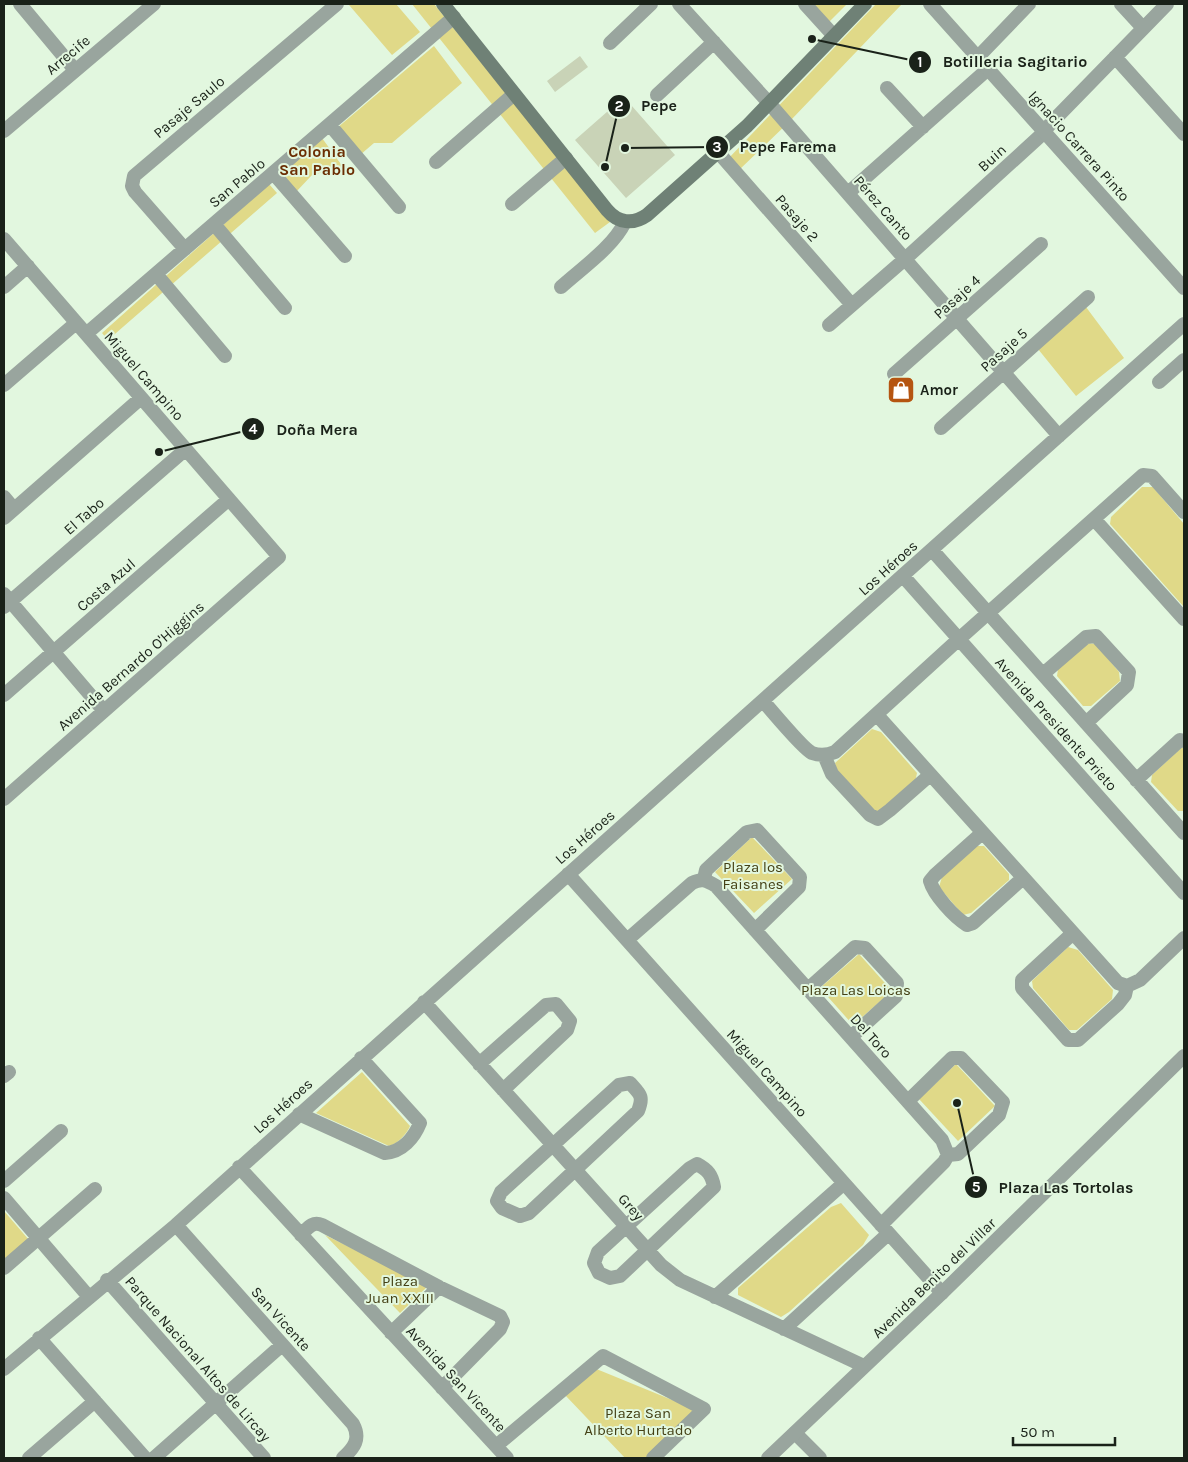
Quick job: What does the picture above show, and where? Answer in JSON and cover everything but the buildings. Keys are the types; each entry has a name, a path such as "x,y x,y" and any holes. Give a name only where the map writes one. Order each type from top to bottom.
{"main road":[{"path":"443,4 612,216 625,222 637,221 647,215 718,152 769,103 865,4"}],"street":[{"path":"20,4 75,70"},
{"name":"Arrecife","path":"4,131 154,4"},
{"name":"Pasaje Saulo","path":"185,249 135,192 132,182 134,176 338,4"},
{"path":"610,43 651,4"},
{"name":"Pérez Canto","path":"679,4 769,103 1059,436"},
{"path":"804,4 834,36"},
{"name":"Ignacio Carrera Pinto","path":"930,4 1184,288"},
{"path":"978,57 1029,4"},
{"path":"1121,4 1143,28"},
{"name":"Buin","path":"829,325 905,259 1044,130 1167,4"},
{"name":"San Pablo","path":"86,334 454,18"},
{"path":"657,95 714,42"},
{"path":"1115,57 1184,134"},
{"path":"848,193 988,68"},
{"path":"887,88 923,127"},
{"path":"436,162 514,94"},
{"path":"330,125 399,207"},
{"name":"Pasaje 2","path":"718,152 852,305"},
{"path":"512,204 566,158"},
{"path":"274,174 345,256"},
{"path":"560,287 610,243 619,233 625,222"},
{"path":"214,224 285,308"},
{"name":"Miguel Campino","path":"4,239 279,557"},
{"name":"Pasaje 4","path":"894,374 1041,244"},
{"path":"4,287 28,266"},
{"path":"156,274 225,356"},
{"name":"Pasaje 5","path":"940,428 1088,296"},
{"path":"4,385 76,323"},
{"name":"Los Héroes","path":"4,1368 176,1225 1184,324"},
{"path":"1159,382 1184,360"},
{"path":"4,497 9,514 141,398"},
{"name":"El Tabo","path":"6,601 186,450"},
{"path":"762,701 811,753 824,755 835,752 1142,475 1152,476 1184,512"},
{"name":"Costa Azul","path":"4,695 229,499"},
{"path":"1094,519 1184,619"},
{"name":"Avenida Presidente Prieto","path":"932,550 1136,780 1182,826"},
{"name":"Avenida Bernardo O'Higgins","path":"4,799 279,557"},
{"name":"Avenida Presidente Prieto","path":"903,576 1184,893"},
{"path":"6,601 54,652 104,711"},
{"path":"1043,674 1086,638 1096,636 1129,672 1127,685 1086,723"},
{"path":"877,715 1118,983 1127,986 1140,980 1184,938"},
{"path":"1136,780 1180,740 1184,741"},
{"path":"824,755 832,774 870,816 878,818 930,775"},
{"path":"627,940 692,883 704,879 706,870 747,832 757,830 800,877 800,887 755,930"},
{"path":"982,833 934,875 930,881 932,889 960,921 967,926 973,923 1024,878"},
{"name":"Miguel Campino","path":"568,874 942,1293"},
{"name":"Del Toro","path":"704,879 716,886 908,1101 942,1140 948,1155"},
{"path":"1073,933 1022,980 1022,988 1068,1040 1078,1040 1118,1004 1125,996 1127,986"},
{"path":"808,989 855,947 865,948 896,983 896,996 851,1037"},
{"name":"Grey","path":"424,1002 661,1265 680,1280 864,1366"},
{"path":"479,1064 546,1005 556,1004 570,1021 567,1030 503,1090"},
{"name":"Avenida Benito del Villar","path":"768,1458 942,1293 1184,1056"},
{"path":"299,1114 385,1153 396,1152 416,1134 420,1123 361,1058"},
{"path":"784,1329 884,1229 944,1162 948,1155 958,1154 999,1115 1003,1102 961,1058 952,1058 908,1101"},
{"path":"630,1083 640,1094 642,1102 638,1110 575,1170 529,1213 520,1216 502,1208 497,1201 501,1192 620,1085 630,1083"},
{"path":"4,1181 62,1131"},
{"path":"697,1164 705,1168 712,1177 714,1187 648,1250 620,1276 610,1278 599,1272 594,1263 598,1252 690,1168 697,1164"},
{"name":"Avenida San Vicente","path":"239,1167 506,1458"},
{"path":"715,1297 843,1184"},
{"path":"4,1268 95,1189"},
{"path":"4,1198 89,1297"},
{"path":"301,1235 310,1225 316,1222 439,1287 500,1316 503,1322 500,1329 442,1388"},
{"name":"San Vicente","path":"176,1225 353,1424 357,1438 353,1448 343,1458"},
{"name":"Parque Nacional Altos de Lircay","path":"108,1280 264,1458"},
{"path":"392,1333 439,1287"},
{"path":"39,1338 145,1458"},
{"path":"154,1458 282,1345"},
{"path":"496,1446 603,1356 704,1409 653,1458"},
{"path":"29,1458 95,1401"},
{"path":"795,1433 820,1458"}],"green space":[{"path":"350,4 396,4 420,32 392,55"},
{"path":"412,4 434,4 610,222 595,233"},
{"path":"813,4 847,4 829,22"},
{"path":"876,4 902,4 791,120 738,171 727,160"},
{"path":"434,46 462,83 392,143 374,143 360,155 337,128"},
{"path":"322,138 343,167 312,175 296,192 282,174"},
{"path":"269,184 277,193 108,340 102,333"},
{"path":"1086,307 1124,358 1076,396 1038,349"},
{"path":"1142,487 1153,487 1184,524 1184,607 1110,524 1111,517"},
{"path":"1087,643 1096,644 1119,672 1120,681 1091,706 1083,706 1057,676 1058,669"},
{"path":"872,729 881,732 917,773 915,782 880,812 873,812 837,770 835,763"},
{"path":"1181,748 1184,748 1184,811 1178,811 1151,782 1152,775"},
{"name":"Plaza los Faisanes","path":"752,837 792,879 754,913 715,872"},
{"path":"976,846 984,846 1009,874 1009,880 971,913 963,915 939,887 942,877"},
{"path":"1068,947 1078,950 1113,990 1112,999 1077,1030 1069,1030 1033,988 1032,981"},
{"name":"Plaza Las Loicas","path":"859,954 892,991 853,1025 820,988"},
{"path":"956,1064 995,1106 958,1141 919,1099"},
{"path":"362,1072 410,1126 407,1132 392,1145 389,1146 316,1113"},
{"path":"841,1203 869,1235 863,1245 789,1312 781,1317 738,1295 738,1288 831,1207"},
{"path":"4,1211 29,1240 4,1261"},
{"name":"Plaza Juan XXIII","path":"325,1235 428,1286 400,1313"},
{"name":"Plaza San Alberto Hurtado","path":"594,1368 699,1411 648,1458 625,1458 565,1395"}],"place":[{"name":"Botilleria Sagitario","path":"812,39"},
{"name":"Pepe Farema","path":"625,148"},
{"name":"Pepe","path":"605,167"},
{"name":"Amor","path":"901,390"},
{"name":"Doña Mera","path":"159,452"},
{"name":"Plaza Las Tortolas","path":"957,1103"}],"district":[{"name":"Colonia San Pablo","path":"317,160"}]}
